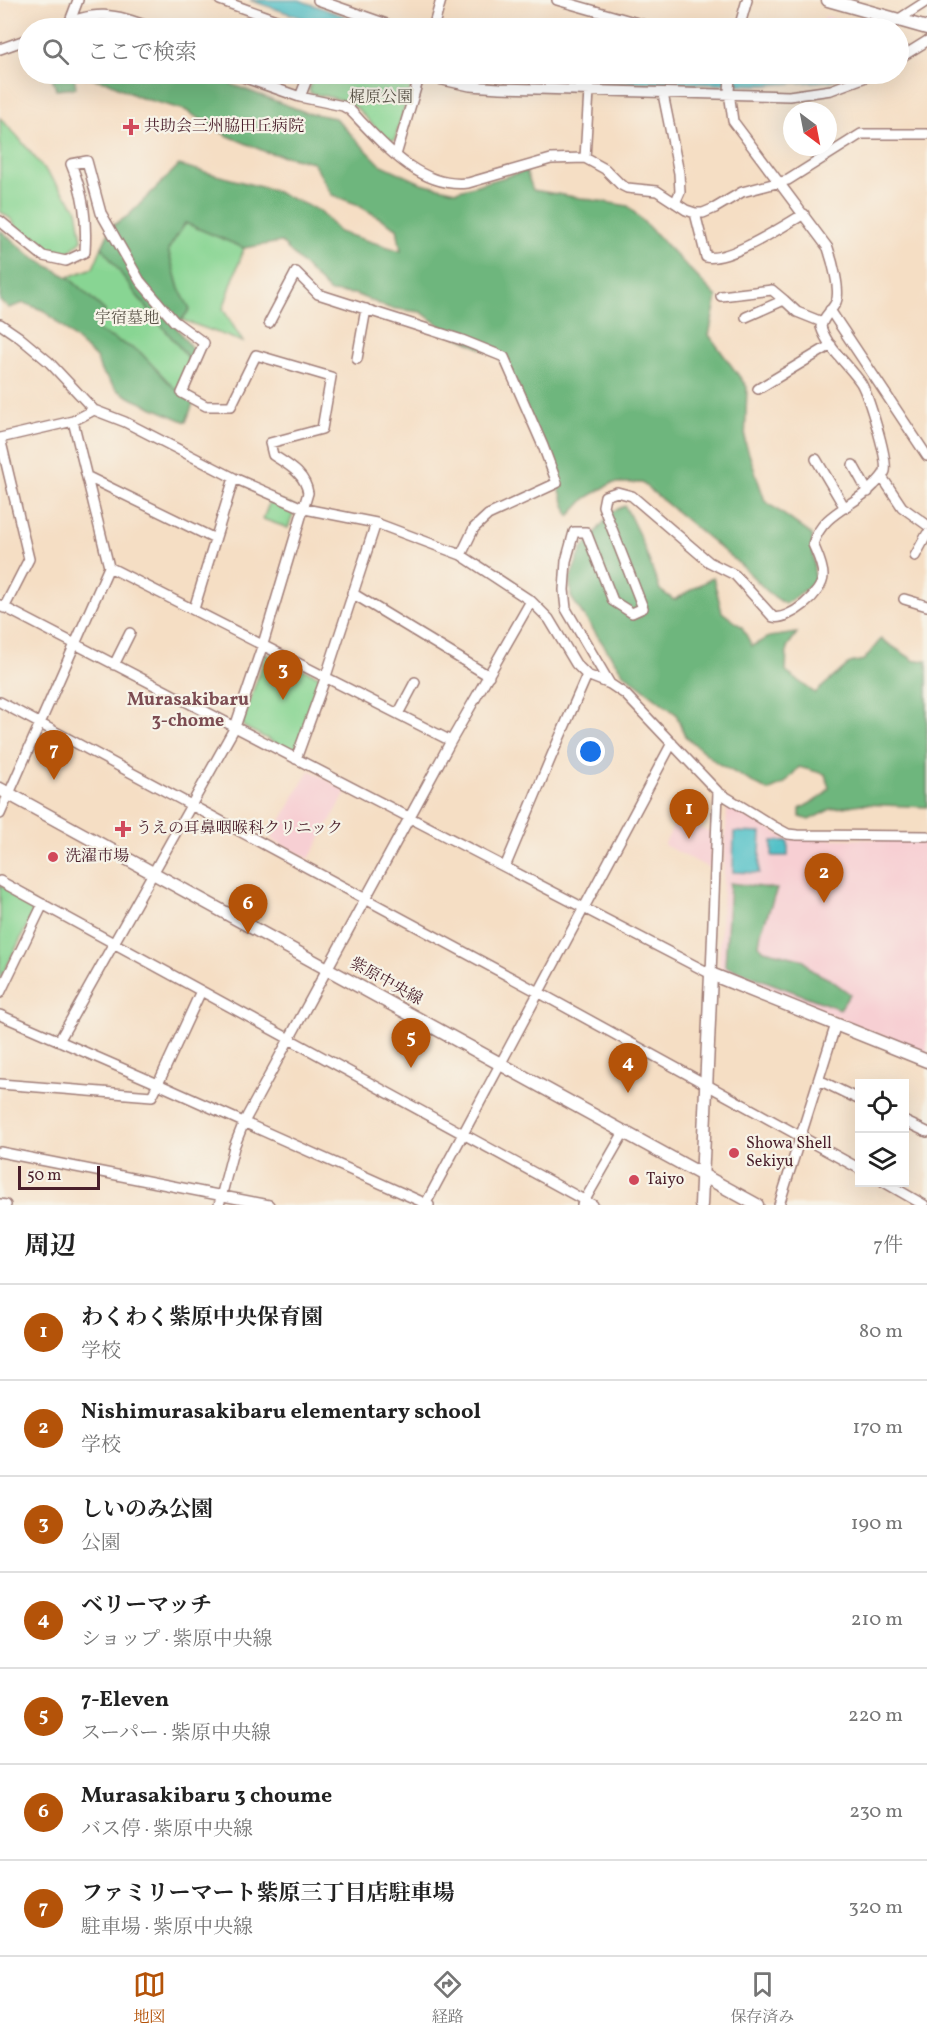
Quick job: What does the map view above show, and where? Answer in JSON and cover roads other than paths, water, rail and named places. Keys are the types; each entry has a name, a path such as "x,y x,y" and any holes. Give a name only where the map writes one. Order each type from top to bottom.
{"street":[{"path":"71,18 78,0"},
{"path":"220,0 270,18"},
{"path":"318,0 369,18"},
{"path":"436,18 441,0"},
{"path":"557,0 621,18"},
{"path":"742,18 747,0"},
{"path":"828,0 893,18"},
{"path":"903,18 927,1"},
{"path":"82,18 108,15 127,18"},
{"path":"909,23 927,28"},
{"path":"909,52 927,41"},
{"path":"0,49 18,43"},
{"path":"263,84 300,97 343,106 350,110 396,155 425,174 454,185 551,159 585,158 605,169 621,185 627,188 657,191 695,213 715,208 741,192 780,183 861,134 927,134"},
{"path":"300,97 305,84"},
{"path":"396,155 417,84"},
{"path":"462,84 663,94 729,93 789,96 831,90 847,84"},
{"path":"610,684 566,609 564,590 566,561 574,532 586,532 613,601 632,613 644,608 603,506 605,496 617,492 632,496 709,562 735,575 772,616 777,618 785,617 816,595 821,587 822,567 813,544 817,531 824,523 868,492 882,477 885,470 885,462 867,396 861,384 823,334 822,322 836,302 838,294 828,248 737,127 731,112 729,84"},
{"path":"585,158 589,91"},
{"path":"663,94 679,173 680,192 675,203"},
{"path":"0,221 43,256 66,261 85,252 86,229 81,189 71,164 87,161 101,213 140,281 174,321 204,343 182,393 206,406 231,406 256,355 331,377 322,429 270,443 273,455 296,470 303,478 308,493 263,644 234,727 59,1041"},
{"path":"695,213 706,257 709,258 719,257 756,242 804,214"},
{"path":"269,323 296,272 318,294 462,340 504,357 557,483 488,515 474,528 461,555"},
{"path":"721,296 772,290 797,312 822,322"},
{"path":"746,317 784,300"},
{"path":"357,359 366,309"},
{"path":"830,310 927,456"},
{"path":"0,324 49,362 94,410 125,422 234,478 304,509 376,523 461,555 531,601 549,619 576,664 587,675 610,684 625,694 718,792 788,834 927,836"},
{"path":"758,389 831,345"},
{"path":"94,410 73,421 0,438 28,559 2,606 711,974 927,1061"},
{"path":"0,814 5,791 40,723 109,567 73,421"},
{"path":"816,459 844,508"},
{"path":"853,465 868,492"},
{"path":"88,477 215,539"},
{"path":"882,477 902,507 927,525"},
{"path":"194,609 234,478"},
{"path":"296,759 376,523"},
{"path":"915,556 927,534"},
{"path":"109,567 451,741"},
{"path":"352,593 489,676"},
{"path":"904,599 927,606"},
{"path":"220,1200 234,1147 244,1122 451,741 531,601"},
{"path":"114,665 130,633"},
{"path":"505,867 587,675"},
{"path":"398,714 416,682"},
{"path":"0,702 538,992 855,1166"},
{"path":"0,1014 426,1204 672,743"},
{"name":"紫原中央線","path":"5,791 757,1205"},
{"path":"700,1205 718,792"},
{"path":"0,880 587,1203 624,1132"},
{"path":"0,993 43,904"},
{"path":"0,1084 152,1096 201,991"},
{"path":"779,1205 836,1024"},
{"path":"819,1080 855,1098"},
{"path":"909,1123 927,1132"},
{"path":"0,1152 220,1200 268,1205"},
{"path":"893,1187 924,1205"},
{"path":"0,1204 6,1205"}],"water":[{"path":"250,0 299,0 350,18 302,18"},
{"path":"716,84 780,84 764,85"},
{"path":"734,832 761,833 759,873 733,872"},
{"path":"772,841 788,841 788,856 772,856"}],"place":[{"name":"共助会三州脇田丘病院","path":"131,127"},
{"name":"しいのみ公園","path":"283,700"},
{"name":"ファミリーマート紫原三丁目店駐車場","path":"54,780"},
{"name":"うえの耳鼻咽喉科クリニック","path":"123,829"},
{"name":"わくわく紫原中央保育園","path":"689,839"},
{"name":"洗濯市場","path":"53,857"},
{"name":"Nishimurasakibaru elementary school","path":"824,903"},
{"name":"Murasakibaru 3 choume","path":"248,934"},
{"name":"7-Eleven","path":"411,1068"},
{"name":"ベリーマッチ","path":"628,1093"},
{"name":"Showa Shell Sekiyu","path":"734,1153"},
{"name":"Taiyo","path":"634,1180"}],"district":[{"name":"Murasakibaru 3-chome","path":"188,710"}],"park label":[{"name":"梶原公園","path":"381,98"},
{"name":"宇宿墓地","path":"127,319"}]}
